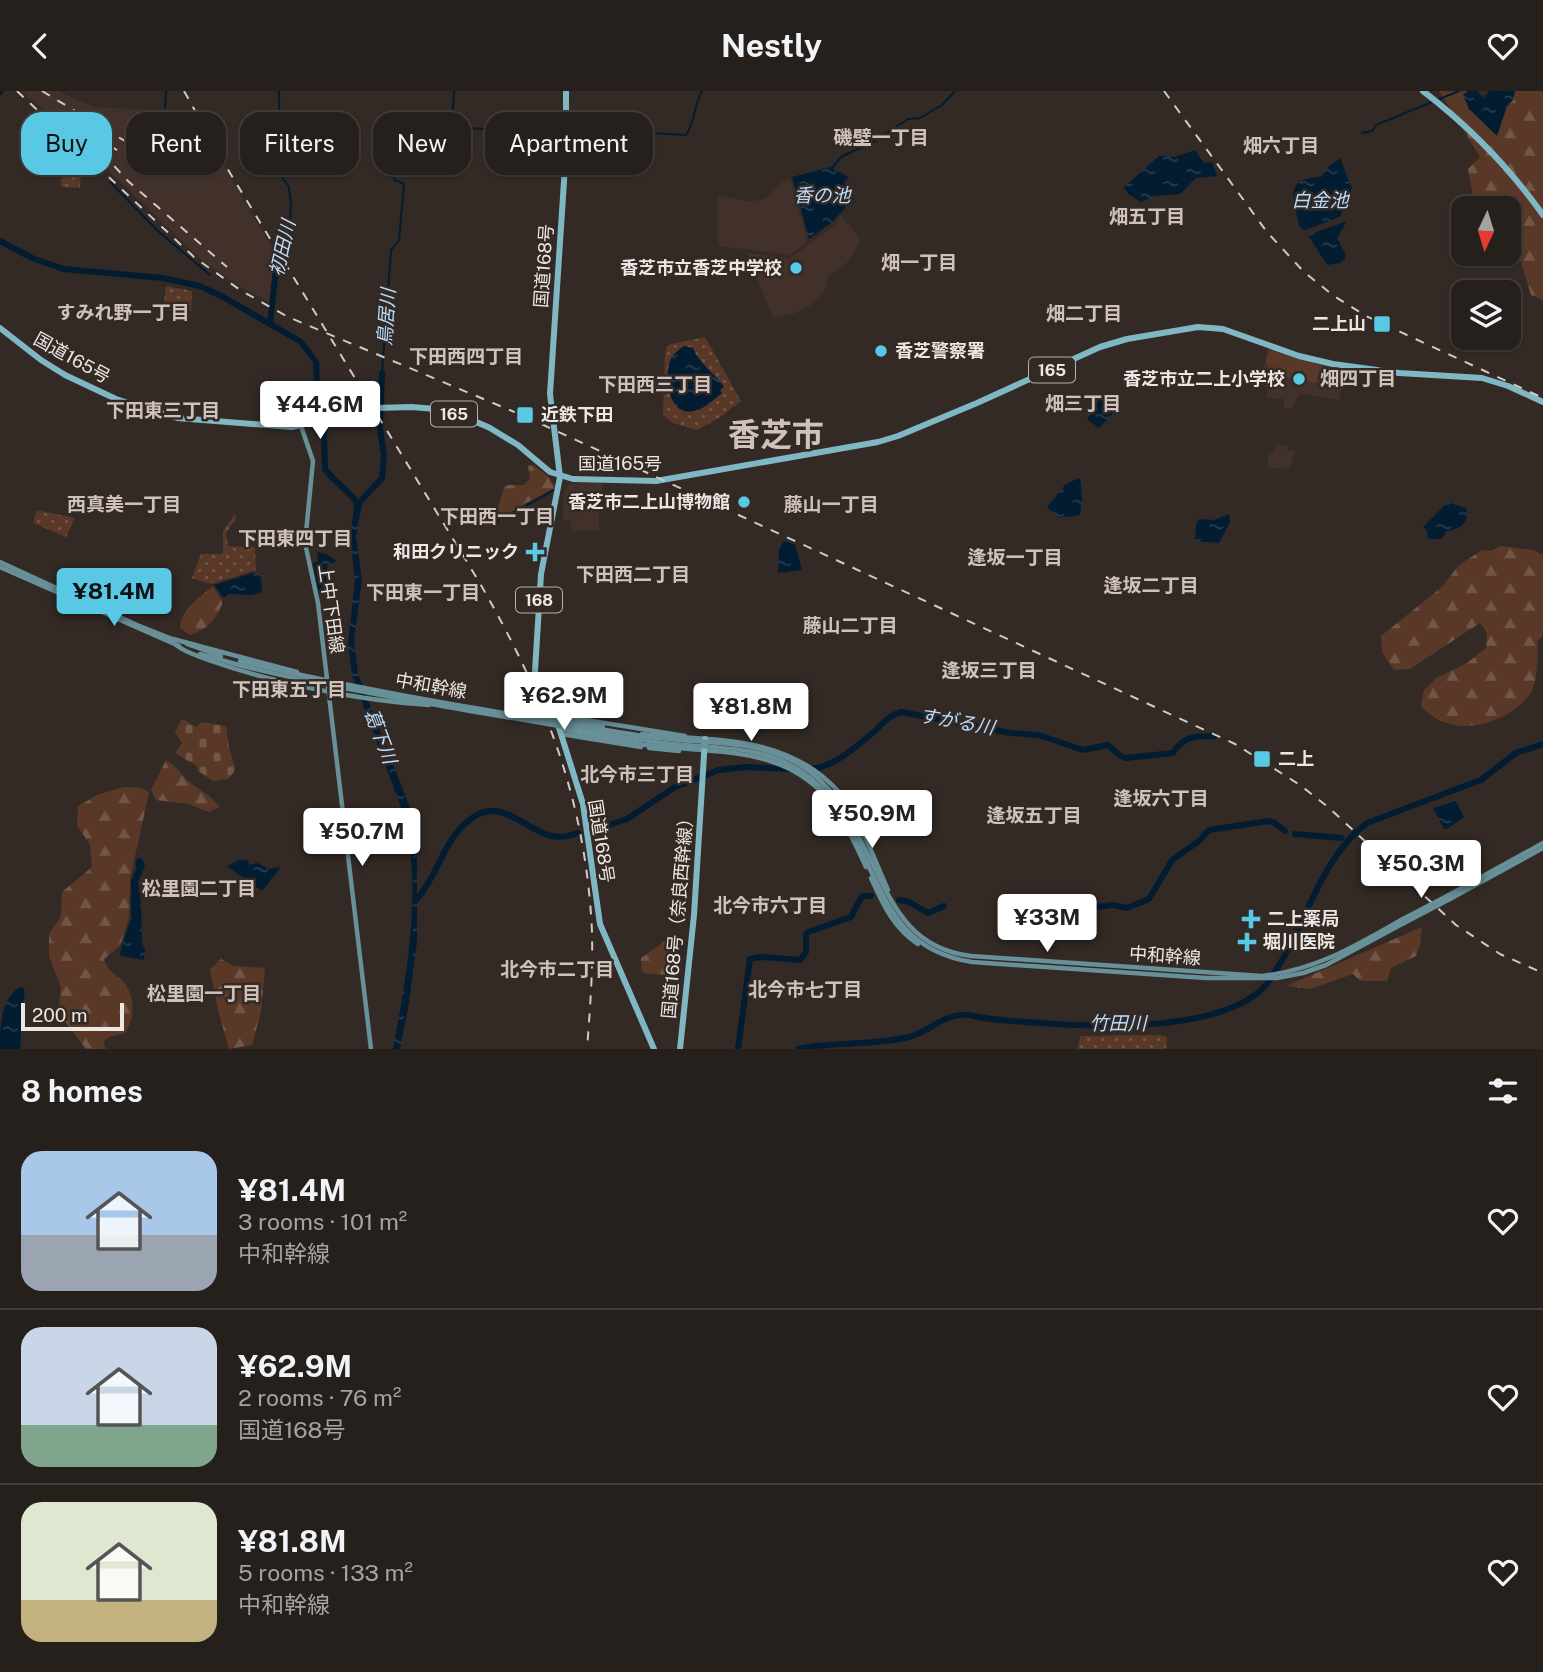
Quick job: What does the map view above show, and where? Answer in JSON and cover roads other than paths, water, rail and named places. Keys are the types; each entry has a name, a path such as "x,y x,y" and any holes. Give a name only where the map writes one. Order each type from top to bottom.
{"highway":[{"name":"国道168号","path":"566,91 567,130 550,391 559,477 541,574 535,671 555,715 585,814 600,923 654,1049"},
{"path":"1423,91 1482,141 1520,183 1543,215"},
{"name":"国道165号","path":"0,328 65,375 133,405 195,420 273,427 302,426 379,408 412,407 445,412 490,428 518,445 559,477 573,479 656,481 877,442 977,403 1100,347 1127,339 1198,327 1223,329 1299,356 1333,364 1399,373 1482,378 1543,402"},
{"path":"542,465 551,465 556,456"},
{"name":"国道168号（奈良西幹線）","path":"680,1049 694,915 705,739"}],"main road":[{"name":"上中下田線","path":"302,426 313,461 305,543 315,584 370,1049"},
{"name":"中和幹線","path":"0,565 175,642 239,663 489,712 657,739 736,746 773,753 802,767 827,786 845,810 896,918 918,942 957,960 1261,978 1303,973 1326,965 1543,846"},
{"path":"175,642 327,679 449,705 522,717"},
{"path":"175,642 183,650 227,667 328,691 501,716"},
{"path":"489,712 522,712 640,734"},
{"path":"489,712 640,744 727,752 790,767 823,793 835,809 891,919 909,939 929,948"},
{"path":"555,715 694,738"},
{"path":"640,744 596,730 705,739 770,748 806,766 837,790 849,807 909,927"},
{"path":"561,734 672,752 690,750"},
{"name":"中和幹線","path":"869,862 909,927 935,946 958,955 1261,978"}],"water":[{"path":"1468,91 1477,91 1483,98 1489,91 1515,91 1497,136 1469,109 1463,95"},
{"path":"1195,150 1204,163 1212,162 1217,176 1196,178 1180,194 1155,196 1141,202 1128,194 1124,187 1159,156 1175,157"},
{"name":"白金池","path":"1340,158 1352,188 1340,217 1305,230 1300,227 1295,208 1296,186 1309,178 1321,177 1329,166"},
{"name":"香の池","path":"830,167 849,177 844,182 854,199 832,222 809,239 792,177"},
{"path":"1347,221 1337,238 1347,257 1340,263 1327,265 1308,235"},
{"path":"684,346 693,348 699,359 724,387 720,390 722,393 712,401 694,411 679,408 670,395 668,386 670,361"},
{"path":"1100,393 1119,407 1099,428 1087,419 1097,405"},
{"path":"1080,477 1080,515 1059,518 1047,507 1065,485"},
{"path":"359,500 362,504 356,536 362,580 354,640 358,674 416,825 417,942 400,1049 393,1049 410,937 411,852 407,824 352,675 348,643 355,580 350,534 355,502"},
{"path":"1448,502 1466,508 1465,522 1456,529 1447,531 1441,539 1428,539 1427,530 1423,527"},
{"path":"1229,514 1230,522 1219,543 1195,541 1199,519 1214,520"},
{"path":"784,540 795,545 802,570 778,573 779,550"},
{"path":"317,552 337,561 327,565 330,589 324,595 319,595 313,563 318,562"},
{"path":"253,573 261,574 262,592 252,595 228,594 226,597 222,596 214,585"},
{"path":"1456,801 1464,817 1444,829 1433,808"},
{"path":"141,857 145,866 138,882 144,960 121,956 120,953 131,918 131,881 136,860"},
{"path":"241,859 248,860 249,865 258,863 268,869 281,867 262,891 227,866"},
{"path":"19,987 24,988 21,1049 0,1049 5,1007"}],"waterway":[{"path":"165,108 166,91"},
{"name":"初田川","path":"277,259 289,235 291,206 289,187 280,174 279,91"},
{"name":"鳥居川","path":"382,373 391,250 399,240 404,184 395,180 392,174 393,125 421,124 429,118 452,119 454,91"},
{"name":"鳥居川","path":"653,133 686,135 702,91"},
{"path":"832,168 841,157 877,140 908,119 920,118 942,105 955,91"},
{"path":"1437,100 1459,91"},
{"path":"1362,133 1372,131 1376,125 1432,102"},
{"name":"鳥居川","path":"471,128 485,129"},
{"path":"110,182 158,231 210,275"},
{"name":"葛下川","path":"0,241 32,258 64,269 163,278 200,286 301,342 316,362 317,388 323,406 325,469 354,499 358,504 357,508"},
{"name":"初田川","path":"270,324 277,259"},
{"name":"鳥居川","path":"358,504 382,478 382,373"},
{"path":"491,524 496,524 501,517 554,490"},
{"name":"すがる川","path":"808,769 826,765 844,756 893,715 901,712 1011,733 1039,735 1083,750 1108,745 1126,758 1173,753 1186,740 1214,736"},
{"name":"竹田川","path":"798,1049 909,1037 948,1018 964,1015 1014,1021 1112,1026 1176,1022 1233,1007 1255,995 1268,982 1284,957 1329,867 1352,836 1367,823 1481,780 1516,753 1543,744"},
{"name":"すがる川","path":"590,831 627,819 675,787 719,770 745,767 790,769"},
{"name":"すがる川","path":"416,900 456,834 475,816 495,811 514,817 551,836 578,833"},
{"name":"竹田川","path":"1097,907 1112,905 1127,908 1149,899 1172,860 1199,841 1209,830 1268,821 1285,831"},
{"name":"竹田川","path":"1295,834 1341,838"},
{"name":"竹田川","path":"738,1049 750,959 761,957 800,960 806,952 808,932 851,917 862,896 871,896"},
{"name":"竹田川","path":"899,900 909,902 928,913 944,906"}],"railway":[{"path":"17,91 194,257 240,290 288,317 524,416 1235,744 1300,785 1328,807 1456,925 1500,954 1543,973"},
{"path":"42,91 126,142"},
{"path":"184,91 230,173 478,580 502,622 541,706 571,792 588,883 592,947 587,1049"},
{"path":"1164,91 1267,232 1304,272 1334,296 1366,316 1543,398"},
{"path":"112,147 126,156"},
{"path":"112,164 129,182 227,267"}],"place":[{"name":"香芝市立香芝中学校","path":"796,268"},
{"name":"二上山","path":"1382,324"},
{"name":"香芝警察署","path":"881,351"},
{"name":"香芝市立二上小学校","path":"1299,379"},
{"name":"近鉄下田","path":"525,415"},
{"name":"香芝市二上山博物館","path":"744,502"},
{"name":"和田クリニック","path":"535,552"},
{"name":"二上","path":"1262,759"},
{"name":"二上薬局","path":"1251,919"},
{"name":"堀川医院","path":"1247,942"}],"district":[{"name":"磯壁一丁目","path":"881,137"},
{"name":"畑六丁目","path":"1281,145"},
{"name":"畑五丁目","path":"1147,216"},
{"name":"畑一丁目","path":"919,262"},
{"name":"すみれ野一丁目","path":"123,312"},
{"name":"畑二丁目","path":"1084,313"},
{"name":"下田西四丁目","path":"466,356"},
{"name":"畑四丁目","path":"1358,378"},
{"name":"下田西三丁目","path":"655,384"},
{"name":"畑三丁目","path":"1083,403"},
{"name":"下田東三丁目","path":"163,410"},
{"name":"香芝市","path":"776,435"},
{"name":"西真美一丁目","path":"124,504"},
{"name":"藤山一丁目","path":"831,504"},
{"name":"下田西一丁目","path":"497,516"},
{"name":"下田東四丁目","path":"295,538"},
{"name":"逢坂一丁目","path":"1015,557"},
{"name":"下田西二丁目","path":"633,574"},
{"name":"逢坂二丁目","path":"1151,585"},
{"name":"下田東一丁目","path":"423,592"},
{"name":"藤山二丁目","path":"850,625"},
{"name":"逢坂三丁目","path":"989,670"},
{"name":"下田東五丁目","path":"289,689"},
{"name":"北今市三丁目","path":"637,774"},
{"name":"逢坂六丁目","path":"1161,798"},
{"name":"逢坂五丁目","path":"1034,815"},
{"name":"松里園二丁目","path":"199,888"},
{"name":"北今市六丁目","path":"770,905"},
{"name":"北今市二丁目","path":"557,969"},
{"name":"北今市七丁目","path":"805,989"},
{"name":"松里園一丁目","path":"204,993"}]}
